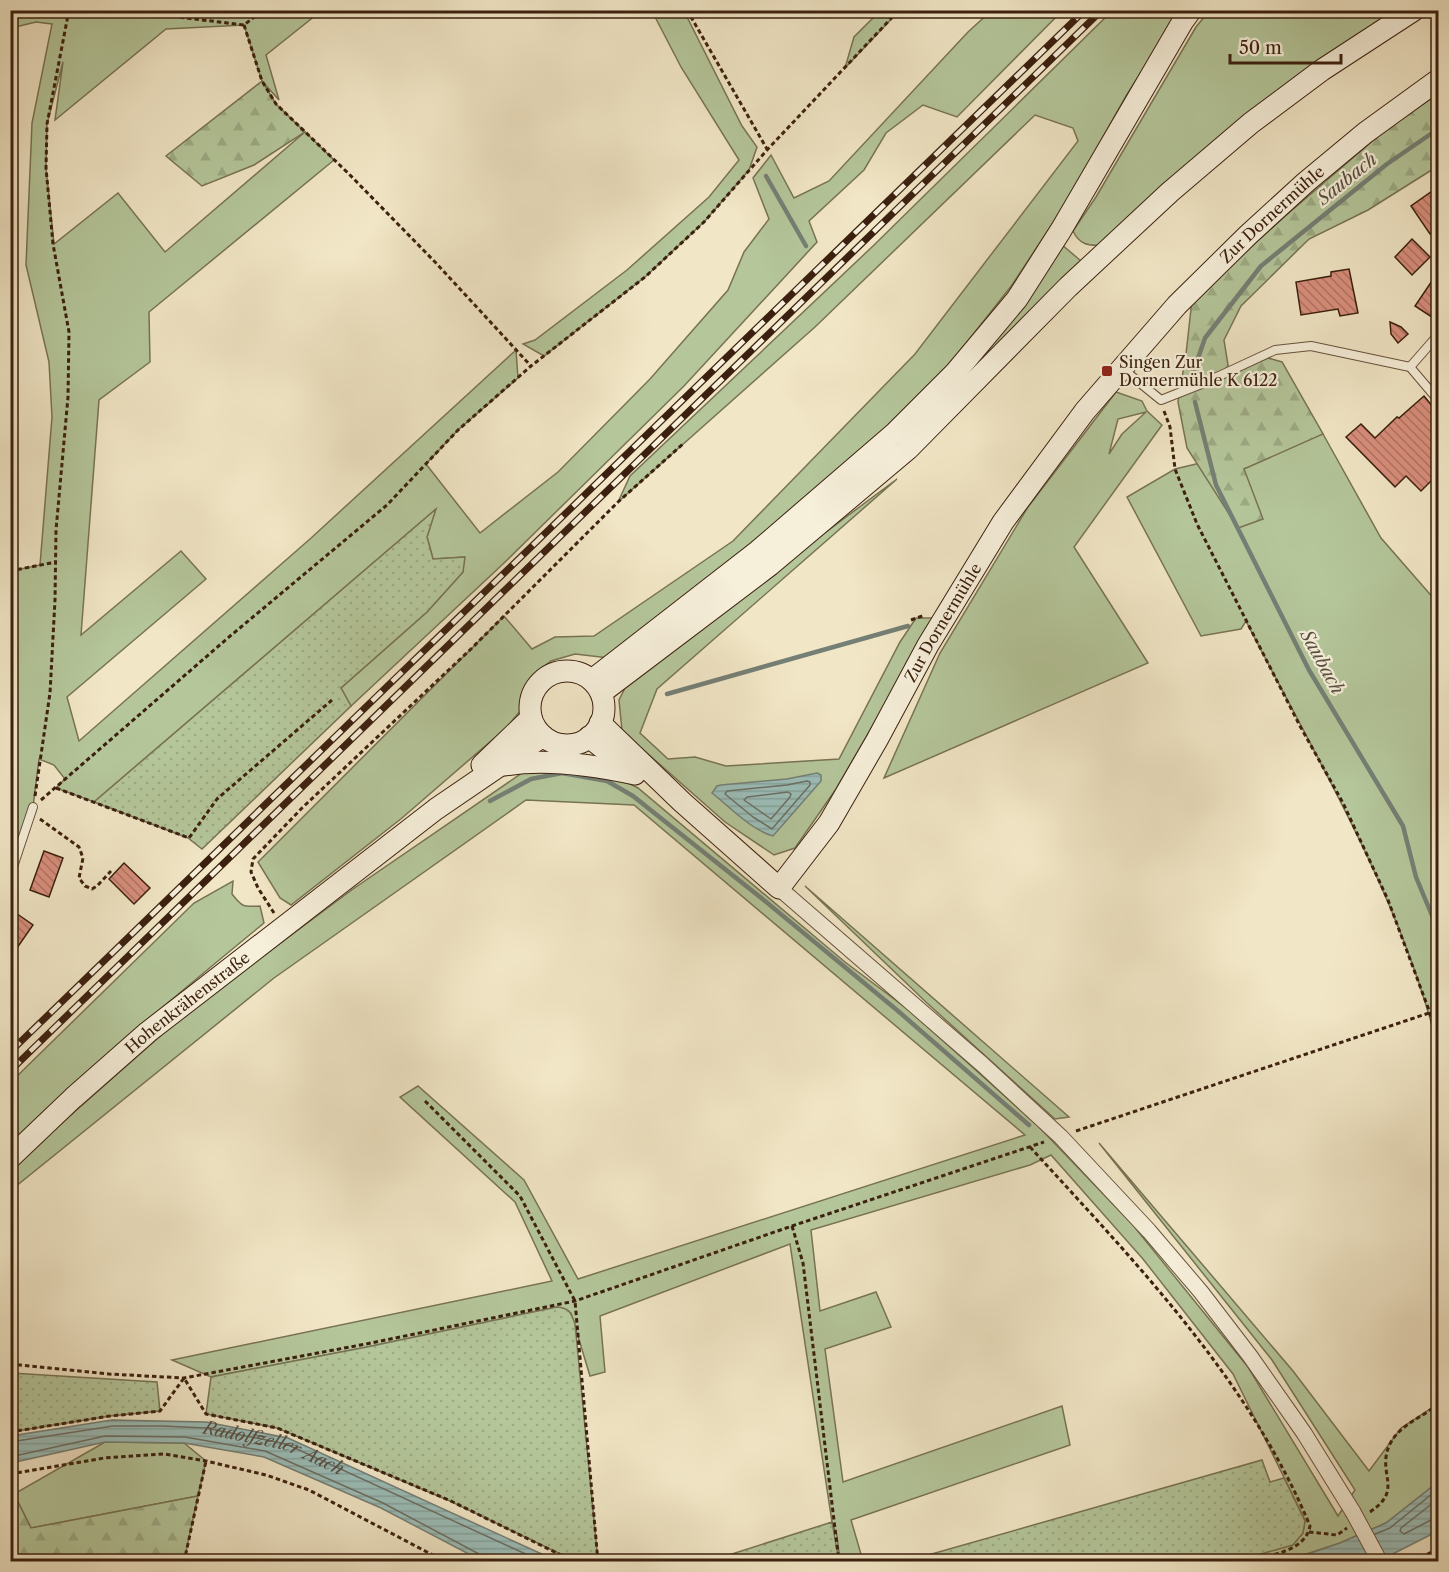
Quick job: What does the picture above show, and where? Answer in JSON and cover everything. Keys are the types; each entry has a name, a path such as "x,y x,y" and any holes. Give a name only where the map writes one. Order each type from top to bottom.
{"main road":[{"path":"596,687 895,433 955,373 1023,289 1061,230 1191,10"},
{"path":"596,687 770,565 908,449 1068,287 1170,192 1251,123 1322,70 1414,10"},
{"name":"Zur Dornermühle","path":"779,888 829,823 928,645 1003,522 1085,411 1177,305 1306,182 1365,133 1438,80"},
{"path":"559,671 568,671 585,675 596,687 604,708 595,730 582,741 566,745 558,744 543,736 531,718 530,709 533,692 544,678 559,671"},
{"path":"436,808 531,718"},
{"path":"595,730 635,774 682,802"},
{"path":"595,730 682,802 779,888"},
{"path":"436,808 543,736"},
{"path":"498,766 526,761 614,769 635,774"},
{"name":"Hohenkrähenstraße","path":"10,1158 73,1098 148,1032 436,808"}],"street":[{"path":"779,888 982,1064 1061,1137 1149,1231 1201,1292 1250,1356 1304,1433 1358,1517 1380,1562"}],"lane":[{"path":"1410,367 1438,335"},
{"path":"1121,367 1161,400 1275,350 1311,346 1410,367 1438,400"},
{"path":"10,876 32,810"}],"path":[{"path":"32,810 50,693 56,530 67,425 69,332 53,244 45,168 47,124 69,10"},
{"path":"120,10 244,25 263,10"},
{"path":"687,10 767,150"},
{"path":"32,810 229,637 387,505 458,430 531,366 645,277 704,222 767,150 899,10"},
{"path":"244,25 262,81 276,104 428,255 531,366"},
{"path":"1161,400 1170,427 1175,469 1197,524 1300,726 1343,803 1388,900 1430,1013 1438,1048"},
{"path":"283,927 250,872 253,859 302,808 472,648 618,502 683,444"},
{"path":"10,571 56,562"},
{"path":"56,788 189,838 217,799 332,700"},
{"path":"32,810 79,847 83,858 79,878 85,885 92,889 111,871"},
{"path":"10,1364 109,1374 184,1378 575,1301 1438,1010"},
{"path":"425,1101 520,1196 575,1301 598,1562"},
{"path":"1030,1147 1137,1265 1190,1330 1244,1403 1282,1467 1303,1508 1310,1526 1309,1532 1296,1547 1245,1562"},
{"path":"792,1226 802,1263 839,1562"},
{"path":"10,1432 110,1416 160,1412 184,1378"},
{"path":"184,1378 206,1414 277,1428 450,1501 575,1562"},
{"path":"1309,1532 1337,1535 1358,1517 1383,1504 1388,1493 1386,1467 1389,1447 1401,1428 1438,1404"},
{"path":"10,1474 104,1458 164,1454 206,1461 266,1475 309,1490 446,1562"},
{"path":"184,1562 206,1461"},
{"path":"1414,1562 1438,1548"}],"green space":[{"path":"11,11 321,11 266,55 279,100 262,81 244,25 166,29 55,120 63,62 47,124 46,168 54,244 118,193 165,252 305,132 334,160 149,312 150,362 99,400 81,635 181,551 206,579 67,697 79,741 310,539 516,350 518,378 458,430 426,464 480,533 558,472 650,379 728,290 744,252 769,219 753,178 771,155 794,198 829,181 968,32 991,11 1062,11 957,117 923,105 886,133 864,170 809,221 817,242 684,386 503,564 351,706 341,688 427,612 463,572 464,557 433,559 427,537 435,510 94,802 56,788 65,779 54,765 39,759 33,807 16,864 11,855 11,571 40,565 52,417 49,362 26,265 32,123 52,24 36,22 11,28"},
{"path":"652,11 684,11 742,126 757,147 749,170 704,222 645,277 544,356 523,344 535,340 627,270 709,197 739,160 681,67"},
{"path":"880,11 899,11 845,68 854,37"},
{"path":"1112,11 1180,11 1126,96 1066,203 1012,285 949,365 862,453 609,658 575,654 551,661 531,677 521,710 506,728 402,818 291,905 280,898 258,862 504,616 532,649 555,637 594,636 733,541 915,354 1078,141 1073,128 1035,115 815,327 618,502 630,476 873,246"},
{"path":"1209,11 1397,11 1307,68 1235,125 1101,245 1084,243 1073,231 1096,197 1196,27"},
{"path":"262,81 276,104 305,132 254,165 202,186 166,156"},
{"path":"1438,94 1438,166 1368,210 1309,239 1241,306 1224,340 1229,371 1261,356 1282,362 1323,434 1244,469 1263,519 1238,528 1187,448 1178,402 1192,300 1383,132"},
{"path":"1061,244 1081,261 996,348 978,362"},
{"path":"1116,392 1142,401 1147,411 1162,425 1074,547 1148,663 884,778 940,653 1028,507","holes":["1146,412 1122,434 1109,454 1118,419"]},
{"path":"1323,434 1381,538 1435,600 1438,600 1438,1008 1433,1011 1438,1010 1438,1048 1422,991 1379,882 1328,777 1246,621 1241,629 1201,636 1127,497 1175,469"},
{"path":"897,479 657,689 640,733 668,759 695,757 726,766 839,759 900,642 916,618 935,618 836,789 795,848 774,855 725,822 622,731 619,700 630,678"},
{"path":"436,509 427,537 433,559 465,557 463,572 427,612 341,688 351,706 202,849 188,838 94,802"},
{"path":"553,768 617,777 638,788 845,962 910,1011 1038,1126 1132,1224 1248,1367 1338,1516 1355,1490 1272,1360 1099,1143 1293,1371 1369,1471 1401,1428 1438,1404 1438,1482 1386,1523 1340,1543 1285,1561 1236,1561 1293,1544 1303,1533 1305,1520 1233,1374 1143,1259 1051,1155 1030,1165 811,1230 820,1311 876,1292 891,1327 825,1349 843,1482 1062,1406 1070,1445 851,1520 863,1561 840,1561 837,1536 832,1522 790,1244 600,1316 605,1372 590,1376 571,1313 557,1307 211,1377 172,1360 552,1281 515,1202 400,1097 418,1086 524,1180 578,1279 1025,1135 634,805 526,800 274,978 15,1187 11,1193 11,1168 184,1015 353,889 522,773"},
{"path":"233,881 232,894 243,905 260,906 264,923 104,1058 11,1144 11,1082 194,903"},
{"path":"805,886 1069,1117 1055,1119 927,1003"},
{"path":"557,1307 569,1311 575,1324 598,1561 575,1561 450,1501 277,1428 206,1414 211,1377"},
{"path":"11,1373 157,1382 160,1411 110,1416 11,1432"},
{"path":"105,1442 184,1443 206,1461 198,1496 31,1528 14,1494"},
{"path":"1262,1460 1270,1482 1284,1478 1305,1521 1303,1533 1293,1545 1236,1561 907,1561"},
{"path":"14,1494 31,1528 198,1496 184,1561 11,1561 11,1495"},
{"path":"832,1522 839,1561 710,1561"}],"water":[{"path":"817,773 821,775 821,781 773,836 757,829 712,793 717,786 721,785 787,779"},
{"name":"Radolfzeller Aach","path":"112,1420 206,1422 288,1438 557,1561 482,1561 381,1508 264,1457 184,1443 105,1442 11,1463 11,1436"},
{"path":"1438,1482 1438,1531 1379,1561 1285,1562 1340,1543 1386,1523"}],"building":[{"path":"1438,187 1438,228 1430,234 1411,206"},
{"path":"1412,239 1430,257 1412,275 1395,257"},
{"path":"1349,269 1358,313 1340,316 1338,309 1301,315 1296,282 1331,276 1331,272"},
{"path":"1438,272 1438,321 1415,306"},
{"path":"1390,322 1401,327 1408,334 1398,343 1391,334"},
{"path":"1424,396 1438,413 1438,474 1421,491 1406,476 1395,487 1346,437 1361,424 1375,438"},
{"path":"44,851 63,858 49,897 30,890"},
{"path":"124,863 150,888 134,904 109,879"},
{"path":"10,909 33,925 10,958"}],"waterway":[{"name":"Saubach","path":"1194,370 1205,338 1261,266 1387,164 1438,129"},
{"path":"766,176 806,246"},
{"name":"Saubach","path":"1195,402 1216,485 1309,670 1403,826 1416,877 1438,930"},
{"path":"667,694 908,626"},
{"path":"490,801 531,779 562,773 607,781 633,796 898,1011 1029,1125"}],"railway":[{"path":"10,1052 1085,10"},
{"path":"10,1071 1102,10"}],"place":[{"name":"Singen Zur Dornermühle K 6122","path":"1107,371"}]}
